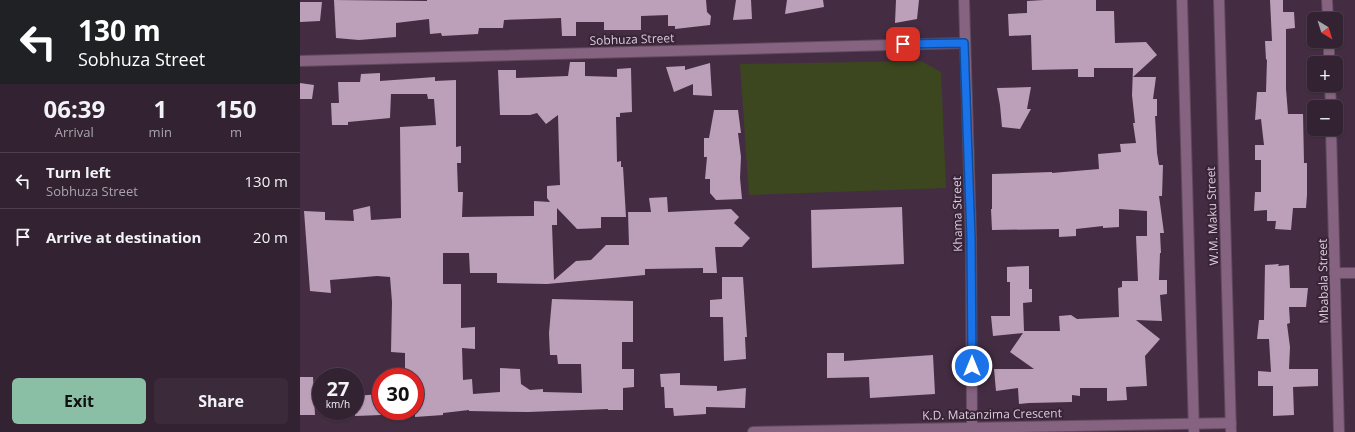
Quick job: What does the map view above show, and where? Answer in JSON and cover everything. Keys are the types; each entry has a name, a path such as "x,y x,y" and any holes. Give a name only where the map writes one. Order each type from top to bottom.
{"street":[{"name":"Khama Street","path":"964,0 964,43 971,238 972,427"},
{"name":"W.M. Maku Street","path":"1182,0 1193,428"},
{"name":"W.M. Maku Street","path":"1219,0 1231,427"},
{"path":"1327,0 1328,12"},
{"name":"Sobhuza Street","path":"300,61 964,43"},
{"name":"Mbabala Street","path":"1331,136 1339,432"},
{"path":"1336,273 1355,273"},
{"name":"K.D. Matanzima Crescent","path":"753,432 972,427 1231,427"}],"green space":[{"path":"921,61 941,72 946,188 749,195 740,64"}],"building":[{"path":"334,0 706,0 707,12 711,16 710,25 675,29 675,26 668,26 668,15 641,16 641,30 604,30 604,22 576,22 576,36 562,36 561,18 504,20 503,28 479,28 478,34 442,36 441,33 430,34 429,19 396,23 396,37 359,40 336,38"},
{"path":"736,0 751,0 752,19 733,20"},
{"path":"787,0 823,0 824,7 785,14"},
{"path":"896,0 919,0 917,19 895,23"},
{"path":"1096,0 1096,11 1114,11 1115,43 1146,42 1157,55 1133,77 1156,77 1153,99 1157,99 1157,116 1155,116 1157,153 1159,165 1163,165 1162,196 1159,196 1164,233 1160,233 1161,253 1159,280 1167,280 1167,294 1160,295 1162,321 1136,320 1160,339 1145,356 1147,386 1126,387 1127,400 1107,401 1107,388 1080,388 1080,396 1072,395 1072,402 1019,404 1018,388 996,391 994,369 1034,369 1010,352 1023,333 993,336 991,316 1010,316 1010,282 1007,282 1007,267 1029,266 1029,289 1032,289 1032,302 1023,303 1024,331 1060,331 1059,316 1071,315 1077,319 1119,317 1118,288 1122,287 1122,281 1138,281 1136,236 1147,236 1147,211 1119,209 1119,227 1103,228 1103,226 1076,229 1076,236 1059,237 1059,229 992,230 992,174 1052,173 1099,169 1098,154 1121,152 1120,144 1136,143 1133,123 1135,123 1132,95 1133,68 1094,68 1094,77 1078,77 1078,69 1032,70 1031,35 1009,36 1008,14 1027,13 1027,1"},
{"path":"1270,0 1283,0 1283,12 1294,12 1295,28 1286,29 1286,89 1288,114 1303,114 1304,163 1307,163 1307,195 1306,208 1293,208 1291,230 1275,229 1276,221 1267,221 1267,210 1254,211 1255,192 1261,192 1261,160 1255,160 1255,145 1264,145 1261,119 1255,120 1257,92 1266,92 1267,59 1266,60 1265,41 1272,41"},
{"path":"300,2 322,2 320,21 300,22"},
{"path":"570,62 585,62 585,76 617,77 617,69 631,68 632,112 620,113 620,117 616,117 617,162 621,161 621,167 623,167 626,217 601,217 601,228 577,229 557,208 557,225 552,225 554,280 576,261 591,260 606,245 629,245 628,212 651,212 649,198 667,197 668,212 731,209 739,217 734,223 750,238 742,247 715,247 717,273 703,273 703,268 645,269 645,275 547,284 497,283 497,273 470,273 469,253 443,253 443,284 461,284 461,328 475,327 475,349 462,348 463,380 472,379 473,394 500,392 500,368 520,369 521,384 530,390 543,389 543,392 582,393 581,364 558,364 557,355 550,355 549,333 552,299 633,301 633,342 622,342 622,369 634,369 634,387 623,388 623,410 608,409 528,412 469,410 443,413 443,415 424,416 424,368 405,368 405,353 391,352 392,302 390,277 377,276 330,280 331,293 310,291 304,211 325,212 325,220 354,221 353,210 370,206 371,220 401,218 400,127 436,125 434,99 428,99 427,94 391,94 390,118 348,122 348,125 332,125 331,103 339,103 338,82 360,82 361,74 380,73 380,81 435,77 435,81 456,80 456,147 461,146 461,163 457,163 458,192 463,192 462,217 534,216 534,201 550,202 547,198 547,186 560,185 558,115 546,124 537,113 530,115 500,115 498,70 516,70 516,78 568,76"},
{"path":"710,63 712,96 693,95 693,84 674,92 666,67 685,66 685,70"},
{"path":"300,83 314,85 312,99 300,99"},
{"path":"1031,87 1027,109 1031,109 1020,129 1002,127 997,88"},
{"path":"714,110 738,110 741,133 738,133 741,157 740,178 742,199 716,200 710,193 710,179 705,179 707,157 704,157 704,138 709,138"},
{"path":"902,207 904,264 812,268 811,210"},
{"path":"1279,264 1278,266 1289,265 1290,288 1308,288 1306,307 1289,307 1290,323 1287,324 1290,347 1289,369 1318,369 1318,386 1293,387 1294,415 1273,416 1273,386 1258,386 1258,371 1271,372 1269,339 1257,339 1259,320 1264,320 1265,265"},
{"path":"722,277 743,277 747,337 745,337 746,359 724,361 723,317 710,317 710,300 722,299"},
{"path":"827,353 844,353 844,361 933,355 935,394 870,398 869,377 827,378"},
{"path":"680,373 680,385 717,386 717,391 746,388 745,408 706,407 706,414 674,416 673,408 665,408 664,387 661,387 660,374"},
{"path":"300,377 312,377 312,415 300,415"},
{"path":"364,395 372,395 372,415 364,416"}],"route":[{"path":"903,44 964,43 971,238 972,366"}]}
